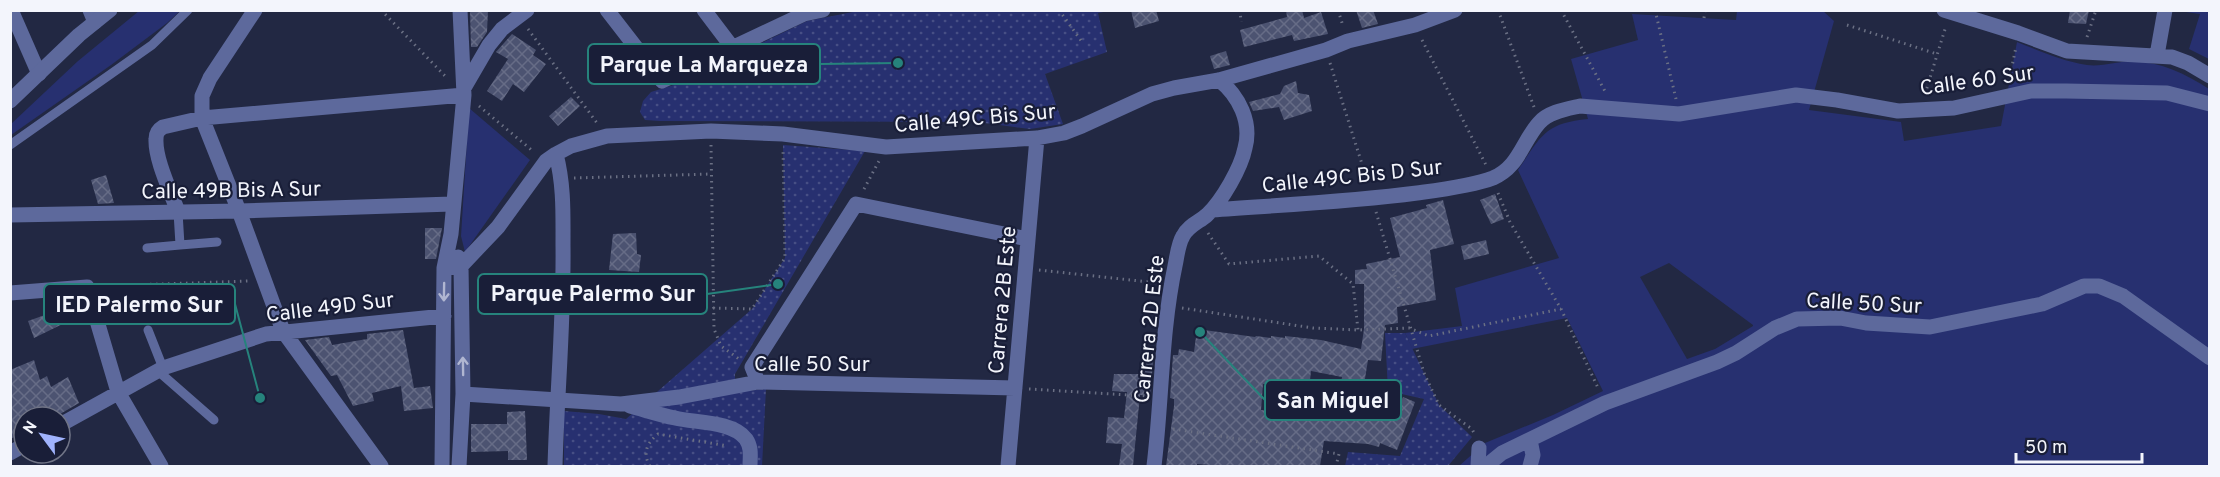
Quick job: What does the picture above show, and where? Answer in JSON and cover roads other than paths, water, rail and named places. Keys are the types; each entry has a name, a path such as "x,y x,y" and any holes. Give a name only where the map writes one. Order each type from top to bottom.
{"street":[{"path":"11,10 39,74"},
{"path":"10,101 39,74 92,16 110,10"},
{"path":"255,10 210,78 202,96 202,118 283,331 381,466"},
{"path":"442,466 444,268 451,234 464,91 460,10"},
{"path":"606,10 662,81 803,13 824,10"},
{"path":"704,10 732,47"},
{"name":"Calle 49C Bis Sur","path":"551,157 571,146 607,136 711,131 783,134 886,147 1037,138 1082,126 1152,94 1219,80 1326,50 1348,41 1415,25 1455,10"},
{"path":"2157,55 2165,10"},
{"path":"1947,12 2018,33 2067,51 2172,57 2210,76"},
{"path":"464,91 489,45 502,29 523,14"},
{"name":"Carrera 2D Este","path":"1154,466 1171,284 1182,236 1206,216 1238,168 1246,147 1244,114 1241,106 1231,89 1219,80"},
{"path":"178,212 159,157 156,138 158,130 202,118 464,91"},
{"name":"Calle 60 Sur","path":"1539,122 1557,112 1580,106 1615,111 1679,114 1796,95 1898,111 1954,108 2031,91 2167,93 2210,104"},
{"name":"Calle 49C Bis D Sur","path":"1206,216 1373,199 1441,189 1492,178 1509,169 1539,122"},
{"name":"Carrera 2B Este","path":"1008,466 1037,138"},
{"path":"444,268 461,266 498,227 551,157 562,178 564,289 556,399 555,466"},
{"name":"Calle 49B Bis A Sur","path":"10,215 452,204"},
{"path":"758,382 752,368 856,204 1028,240"},
{"path":"451,234 461,266 464,394 459,466"},
{"name":"Calle 50 Sur","path":"1486,466 1502,453 1605,403 1717,362 1736,353 1775,328 1797,319 1839,318 1866,324 1930,327 2042,304 2084,286 2099,286 2123,296 2210,358"},
{"path":"10,293 87,287 118,392 160,466"},
{"name":"Calle 49D Sur","path":"72,418 161,370 266,334 444,316"},
{"name":"Calle 50 Sur","path":"464,394 621,404 679,397 758,382 1015,388"},
{"path":"621,404 675,418 727,427 740,433 751,450 750,466"},
{"path":"1530,440 1533,454 1530,466"},
{"path":"1478,466 1479,448"}],"lane":[{"path":"10,145 152,45 188,10"},
{"path":"178,212 180,245"},
{"path":"147,248 217,242"},
{"path":"148,330 161,370 214,420"}],"place":[{"name":"Parque La Marqueza","path":"898,63"},
{"name":"Parque Palermo Sur","path":"778,284"},
{"name":"San Miguel","path":"1200,332"},
{"name":"IED Palermo Sur","path":"260,398"}]}
